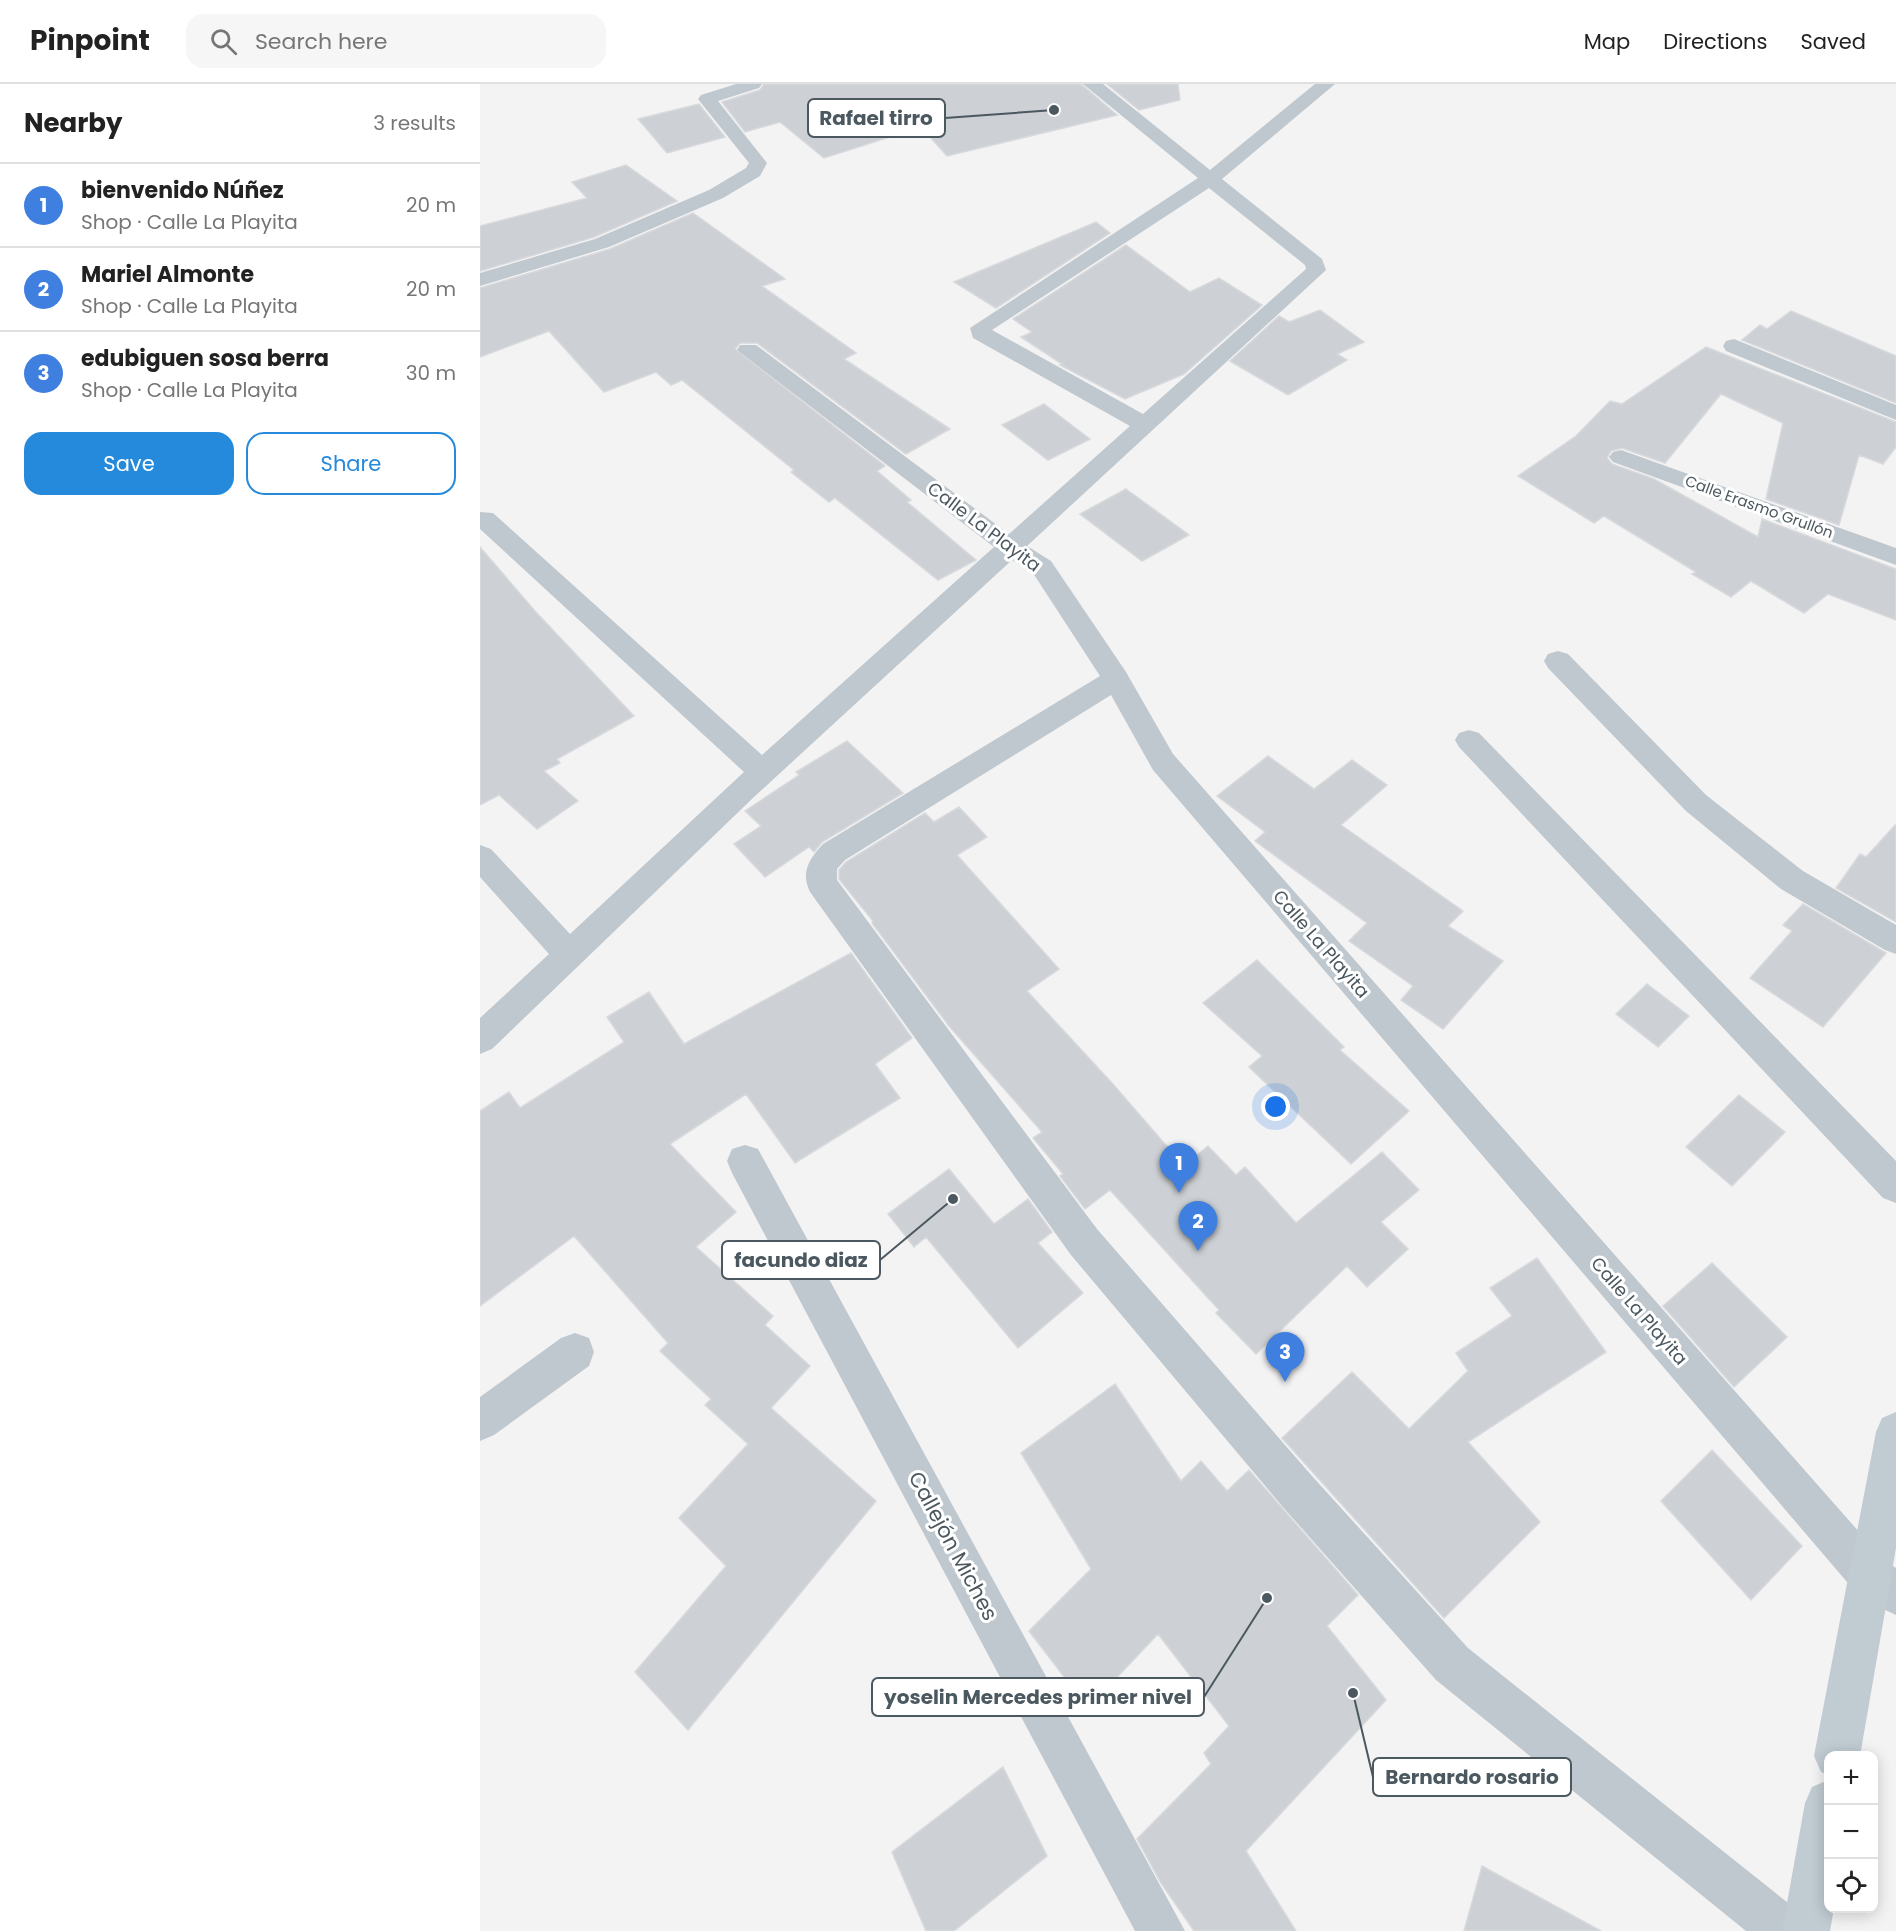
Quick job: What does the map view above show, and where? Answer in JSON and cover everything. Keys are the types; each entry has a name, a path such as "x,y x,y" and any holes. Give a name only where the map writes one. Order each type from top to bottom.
{"street":[{"path":"480,280 525,264 602,243 716,194 753,171 758,163 707,99 753,84"},
{"path":"480,1040 762,772 1317,267 1092,84"},
{"path":"1145,425 981,333 981,328 1210,179 1326,84"},
{"path":"1734,346 1896,413"},
{"name":"Calle La Playita","path":"748,350 1009,546 1042,567 1116,679 1163,762 1882,1584"},
{"name":"Calle Erasmo Grullón","path":"1621,457 1896,557"},
{"path":"484,519 762,772"},
{"path":"1558,661 1696,803 1792,879 1896,941"},
{"path":"1116,679 834,852 822,866 820,883 1084,1242 1297,1491 1452,1664 1785,1931"},
{"path":"1469,740 1896,1186"},
{"path":"480,857 569,954"},
{"name":"Callejón Miches","path":"745,1161 1161,1931"},
{"path":"480,1421 575,1352"},
{"path":"1838,1751 1882,1584 1896,1432"},
{"path":"1806,1931 1828,1805"}],"building":[{"path":"764,84 1081,84 1117,115 947,156 921,127 824,158 780,122 745,132 722,102 760,90"},
{"path":"1107,84 1178,84 1180,100 1139,110"},
{"path":"699,104 725,137 667,153 638,119"},
{"path":"626,165 677,201 594,237 480,271 480,226 587,198 572,182"},
{"path":"693,213 785,279 762,286 856,353 844,359 950,429 906,454 757,343 740,343 735,349 885,466 877,471 911,500 907,502 976,560 938,580 835,498 829,502 791,472 794,470 682,380 671,385 656,372 604,392 549,331 480,357 480,288 610,249"},
{"path":"1096,222 1110,233 996,308 954,282"},
{"path":"1126,245 1190,292 1219,278 1262,305 1184,374 1125,399 1060,365 1062,364 1021,337 1032,332 1013,319"},
{"path":"1320,310 1364,342 1337,354 1347,360 1288,395 1230,361 1279,316 1289,322"},
{"path":"1791,311 1896,356 1896,403 1742,340 1760,325 1767,329"},
{"path":"1706,347 1896,422 1896,447 1883,464 1859,455 1839,525 1766,499 1783,423 1721,394 1665,463 1622,448 1611,451 1607,458 1612,464 1654,479 1758,537 1762,519 1896,569 1896,620 1828,594 1804,613 1751,581 1731,597 1692,574 1696,572 1604,516 1594,523 1518,476 1576,436 1610,401 1622,404"},
{"path":"1044,404 1090,439 1048,460 1002,425"},
{"path":"1126,489 1189,535 1142,561 1080,514"},
{"path":"480,547 535,611 634,716 557,759 560,763 544,771 578,801 537,829 499,795 480,805"},
{"path":"847,741 903,793 822,842 814,852 809,847 765,877 734,844 761,826 745,811 799,775 796,772"},
{"path":"1268,756 1314,789 1352,760 1387,785 1341,825 1463,911 1448,926 1503,961 1443,1029 1401,1000 1413,986 1349,941 1367,923 1255,841 1265,832 1217,796"},
{"path":"959,807 987,837 957,855 1059,969 1027,991 1112,1083 1184,1166 1208,1146 1236,1175 1245,1167 1296,1223 1382,1152 1419,1190 1381,1222 1408,1249 1367,1287 1347,1266 1256,1354 1216,1313 1219,1310 1110,1190 1085,1209 1060,1176 1063,1174 1033,1138 1042,1132 949,1026 872,923 873,921 839,879 839,870 846,862 925,813 934,822"},
{"path":"1896,824 1896,922 1836,888 1860,854 1866,857"},
{"path":"1803,904 1886,953 1823,1027 1750,978 1792,931 1783,925"},
{"path":"851,953 912,1038 875,1064 900,1098 795,1163 746,1094 670,1144 736,1212 696,1247 773,1316 765,1325 810,1366 771,1408 876,1501 688,1730 635,1672 726,1566 679,1518 748,1444 705,1405 711,1399 660,1351 668,1343 574,1236 480,1306 480,1111 509,1092 520,1108 624,1042 607,1017 649,992 684,1044"},
{"path":"1257,960 1344,1047 1340,1050 1409,1111 1351,1164 1249,1067 1262,1056 1203,1003"},
{"path":"1647,984 1689,1016 1658,1047 1616,1014"},
{"path":"1739,1095 1785,1132 1732,1186 1686,1147"},
{"path":"949,1169 994,1224 1028,1199 1052,1232 1038,1243 1083,1293 1018,1348 926,1237 914,1247 888,1214"},
{"path":"1537,1258 1606,1352 1468,1442 1540,1522 1444,1618 1282,1438 1352,1372 1409,1429 1468,1371 1456,1353 1512,1316 1490,1288"},
{"path":"1712,1263 1787,1337 1734,1387 1663,1306"},
{"path":"1115,1384 1181,1481 1201,1461 1227,1491 1249,1470 1358,1595 1327,1626 1386,1700 1246,1851 1296,1931 1194,1931 1161,1883 1137,1839 1211,1764 1204,1753 1229,1726 1158,1634 1088,1708 1029,1631 1091,1569 1021,1453"},
{"path":"1712,1450 1802,1546 1751,1600 1661,1501"},
{"path":"1003,1767 1047,1856 954,1931 926,1931 892,1852"},
{"path":"1482,1866 1601,1931 1464,1931"}],"place":[{"name":"Rafael tirro","path":"1054,110"},
{"name":"bienvenido Núñez","path":"1179,1193"},
{"name":"facundo diaz","path":"953,1199"},
{"name":"Mariel Almonte","path":"1198,1251"},
{"name":"edubiguen sosa berra","path":"1285,1382"},
{"name":"yoselin Mercedes primer nivel","path":"1267,1598"},
{"name":"Bernardo rosario","path":"1353,1693"}]}
